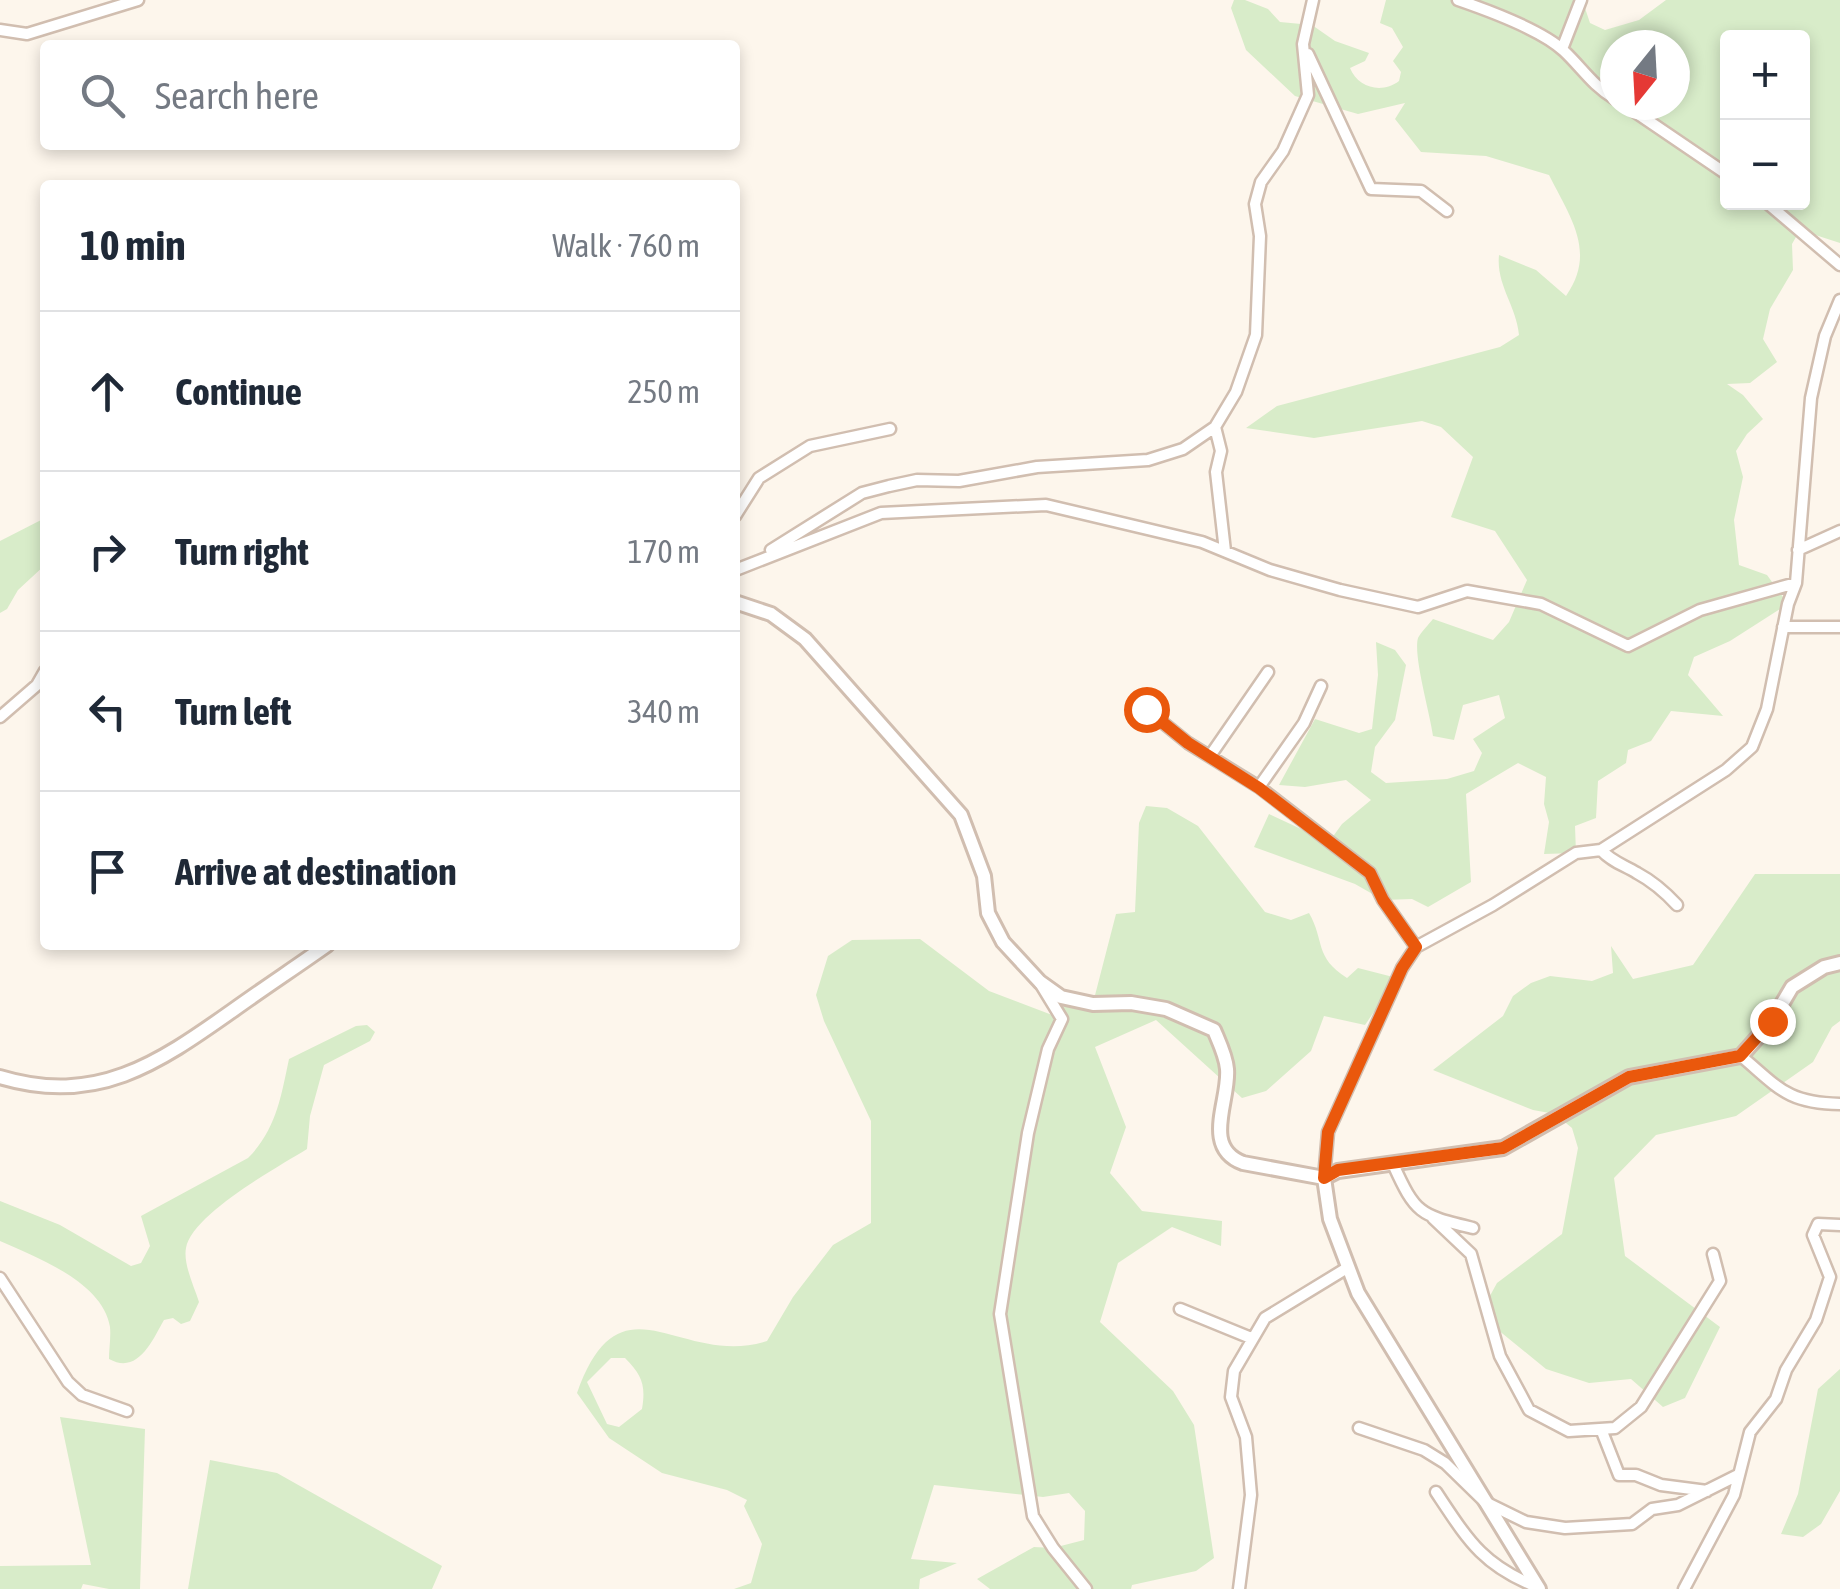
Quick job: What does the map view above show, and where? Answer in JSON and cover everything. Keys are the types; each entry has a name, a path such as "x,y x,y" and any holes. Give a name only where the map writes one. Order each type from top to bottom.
{"street":[{"path":"0,30 27,34 138,0"},
{"path":"740,569 862,494 917,480 960,481 1037,466 1148,460 1183,449 1215,428 1236,392 1256,335 1260,236 1255,204 1261,182 1283,151 1308,95 1303,44 1313,0"},
{"path":"1458,0 1510,20 1562,48 1600,90"},
{"path":"1562,48 1581,0"},
{"path":"1303,44 1371,189 1421,191 1446,212"},
{"path":"1646,120 1720,170"},
{"path":"1777,210 1840,265"},
{"path":"1539,1588 1358,1293 1330,1220 1324,1178 1328,1132 1402,968 1416,947 1494,905 1576,853 1601,850 1726,770 1752,747 1767,709 1796,582 1811,398 1825,336 1840,300"},
{"path":"1215,428 1221,451 1216,472 1225,551"},
{"path":"740,508 760,478 810,446 890,430"},
{"path":"740,569 881,513 1046,506 1202,542 1270,570 1418,607 1467,591 1541,604 1628,646 1700,610 1796,582"},
{"path":"1798,550 1840,531"},
{"path":"740,604 780,618 805,639 962,815 984,876 988,913 1003,942 1040,982 1061,997 1093,1004 1131,1003 1166,1009 1214,1030 1227,1070 1220,1110 1224,1150 1233,1160 1324,1178 1338,1170 1503,1148 1629,1077 1740,1056 1772,1021 1792,987 1824,967 1840,963"},
{"path":"1783,626 1840,626"},
{"path":"1210,756 1268,672"},
{"path":"0,717 40,679"},
{"path":"1259,788 1304,722 1321,686"},
{"path":"1146,709 1188,743 1259,788 1370,873 1383,900 1416,947"},
{"path":"1601,850 1665,892 1677,905"},
{"path":"0,1078 53,1088 78,1088 128,1076 178,1049 320,950"},
{"path":"1040,982 1062,1019 1048,1049 1028,1133 1000,1314 1033,1516 1086,1589"},
{"path":"1740,1056 1793,1097 1808,1103 1840,1104"},
{"path":"1394,1164 1417,1210 1473,1228"},
{"path":"1434,1218 1471,1254 1500,1356 1530,1410 1569,1431 1616,1428 1641,1407 1720,1281 1713,1254"},
{"path":"1684,1589 1734,1495 1750,1432 1776,1399 1786,1370 1816,1320 1830,1277 1813,1235 1818,1224 1840,1224"},
{"path":"1239,1589 1251,1495 1246,1437 1231,1397 1234,1371 1265,1318 1347,1268"},
{"path":"0,1278 68,1382 82,1395 126,1411"},
{"path":"1180,1309 1251,1338"},
{"path":"1359,1428 1424,1450 1446,1463 1485,1502 1526,1522 1565,1528 1632,1524 1652,1509 1678,1506 1738,1474"},
{"path":"1601,1429 1620,1474 1707,1491"},
{"path":"1436,1492 1476,1548 1505,1574 1539,1588"}],"green space":[{"path":"1234,0 1268,9 1280,22 1312,25 1335,41 1369,53 1365,61 1350,68 1359,80 1378,88 1399,81 1401,72 1393,61 1403,47 1392,28 1380,23 1386,0 1574,0 1585,8 1590,23 1605,30 1639,20 1666,0 1840,0 1840,243 1800,230 1792,244 1793,270 1770,309 1763,339 1777,362 1750,383 1727,384 1743,395 1763,419 1736,451 1743,477 1734,520 1739,565 1767,575 1788,604 1730,641 1694,657 1688,675 1723,716 1671,711 1651,741 1628,750 1626,763 1598,781 1596,818 1575,826 1576,853 1544,854 1549,822 1544,804 1546,777 1518,763 1466,794 1471,882 1428,907 1412,899 1383,900 1355,884 1254,847 1269,814 1329,842 1342,824 1371,800 1346,780 1305,787 1279,785 1315,719 1359,733 1372,729 1378,675 1376,642 1395,650 1406,665 1395,720 1375,747 1371,772 1386,783 1447,779 1474,771 1482,753 1473,739 1505,718 1499,695 1463,705 1454,740 1433,736 1420,671 1418,638 1433,619 1493,640 1509,622 1527,580 1495,531 1451,517 1473,457 1441,427 1422,421 1314,438 1246,428 1277,406 1500,347 1519,335 1500,276 1499,255 1536,270 1566,296 1575,280 1580,249 1572,220 1549,175 1486,156 1421,152 1395,119 1405,103 1358,114 1295,96 1246,50 1231,8"},
{"path":"40,521 40,570 0,613 0,541"},
{"path":"1146,806 1167,808 1198,826 1265,912 1291,920 1309,913 1329,963 1347,978 1358,968 1397,978 1365,1025 1324,1016 1311,1051 1266,1091 1242,1098 1156,1020 1095,1047 1126,1127 1110,1173 1142,1211 1222,1221 1221,1246 1172,1227 1118,1263 1100,1322 1173,1391 1194,1425 1214,1558 1196,1571 1132,1585 1131,1589 990,1589 977,1579 1034,1547 1053,1548 1084,1540 1085,1511 1069,1493 1043,1497 934,1485 911,1559 957,1563 920,1579 919,1589 734,1589 751,1583 762,1544 744,1506 747,1500 727,1490 662,1473 609,1438 577,1393 594,1356 613,1336 634,1329 707,1344 736,1346 767,1341 793,1297 833,1245 871,1223 871,1121 824,1021 816,995 828,956 852,940 920,939 989,991 1060,1018 1040,982 1093,1003 1116,914 1135,912 1139,823","holes":["611,1358 625,1358 641,1381 643,1401 642,1409 619,1427 607,1424 587,1382"]},
{"path":"1755,874 1840,874 1840,1021 1832,1027 1813,1062 1736,1116 1656,1135 1614,1178 1625,1256 1720,1327 1685,1398 1663,1407 1631,1379 1589,1383 1546,1369 1492,1325 1486,1303 1497,1283 1562,1234 1578,1148 1572,1128 1555,1114 1533,1110 1433,1070 1503,1016 1513,996 1531,983 1550,976 1592,981 1613,973 1611,946 1633,979 1693,965"},
{"path":"367,1025 375,1032 370,1041 324,1065 310,1116 307,1149 219,1206 192,1235 186,1261 199,1302 190,1321 181,1324 173,1318 164,1320 136,1359 119,1363 109,1359 110,1327 105,1311 82,1284 49,1263 0,1241 0,1201 60,1225 131,1266 141,1263 150,1246 141,1216 248,1158 271,1124 289,1059 356,1026"},
{"path":"1840,1369 1840,1491 1821,1524 1803,1537 1781,1534 1798,1494 1818,1389"},
{"path":"60,1417 145,1429 140,1589 83,1584 81,1589 0,1589 0,1566 91,1565"},
{"path":"210,1460 277,1473 442,1566 432,1589 188,1589"}],"route":[{"path":"1146,709 1188,743 1259,788 1370,873 1383,900 1416,947 1402,968 1328,1132 1324,1178 1338,1170 1503,1148 1629,1077 1740,1056 1772,1021"}]}
